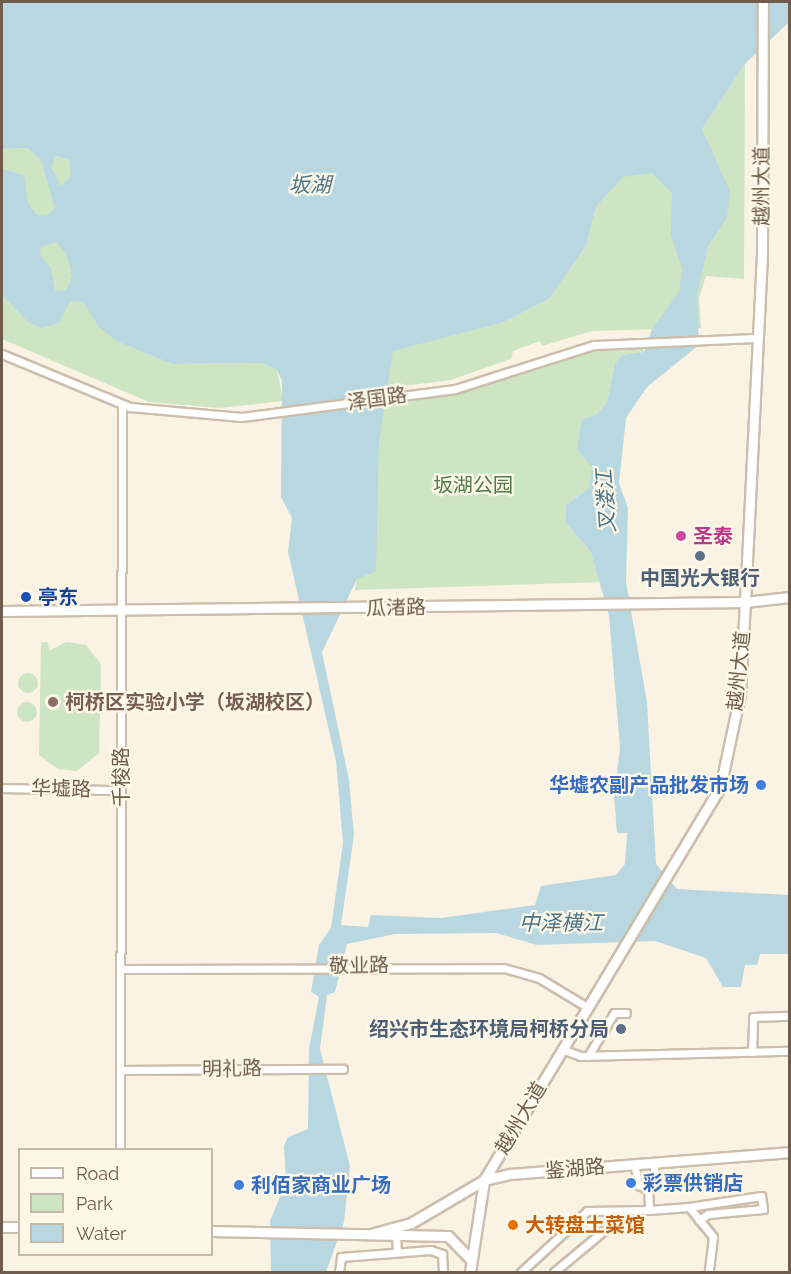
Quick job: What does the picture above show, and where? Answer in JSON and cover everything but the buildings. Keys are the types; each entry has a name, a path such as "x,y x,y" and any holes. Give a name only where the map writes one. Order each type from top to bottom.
{"street":[{"name":"越州大道","path":"470,1272 484,1180 720,788 740,694 757,338 763,2"},
{"name":"泽国路","path":"2,354 122,405 193,416 268,414 394,397 500,378 562,352 643,341 757,338"},
{"name":"千梭路","path":"120,1148 122,405"},
{"name":"瓜渚路","path":"2,611 598,605 745,602 789,597"},
{"name":"华墟路","path":"2,788 121,790"},
{"name":"敬业路","path":"122,969 313,966 504,968 539,978 587,1007"},
{"path":"588,1056 614,1013 626,1013"},
{"path":"752,1052 753,1017 789,1016"},
{"path":"562,1049 588,1056 789,1052"},
{"name":"明礼路","path":"121,1070 343,1068"},
{"name":"鉴湖路","path":"374,1233 411,1223 484,1180 634,1164 789,1152"},
{"path":"649,1210 648,1188 654,1181 654,1163"},
{"path":"634,1164 639,1185 648,1188"},
{"path":"520,1272 587,1211 689,1207 761,1196 763,1209 708,1214 699,1220"},
{"path":"689,1207 713,1237 710,1272"},
{"path":"554,1272 626,1211"},
{"path":"2,1227 18,1227"},
{"path":"213,1231 352,1232 448,1236 471,1260"},
{"path":"396,1234 397,1252"},
{"path":"339,1272 341,1257 438,1251 443,1272"}],"green space":[{"path":"745,64 744,279 706,276 699,298 701,328 592,331 542,346 540,341 513,351 511,359 451,380 386,388 392,350 504,322 549,299 586,246 596,207 623,176 702,129"},
{"path":"28,148 69,160 118,342 172,364 263,363 277,370 283,401 219,408 149,402 2,339 2,149"},
{"name":"坂湖公园","path":"642,345 644,352 622,355 615,363 607,402 596,415 582,419 595,470 589,488 566,505 566,523 591,552 602,582 355,590 385,400 487,386 568,355"},
{"path":"41,642 48,642 49,651 66,642 86,645 101,664 99,753 77,771 58,769 39,755"},
{"path":"24,673 32,673 38,679 38,687 32,693 24,693 18,687 18,679"},
{"path":"23,702 31,702 37,708 37,716 31,722 23,722 17,716 17,708"}],"water":[{"name":"坂湖","path":"2,2 789,2 789,22 745,64 702,129 730,191 727,218 708,246 697,295 699,345 647,387 626,418 619,483 628,508 626,582 647,702 656,864 677,889 789,895 789,954 760,954 757,965 745,965 741,987 723,987 706,958 655,941 537,945 496,933 395,934 347,944 335,992 327,995 320,1049 350,1166 344,1222 326,1272 271,1272 270,1221 286,1182 284,1146 288,1137 308,1129 309,1049 319,997 311,992 319,945 331,928 343,843 336,761 288,552 292,518 281,497 282,381 277,370 263,363 172,364 118,342 99,327 83,302 70,301 59,323 42,328 29,323 2,295 2,169 24,175 28,203 37,215 47,216 55,208 41,160 28,148 2,149","holes":["56,156 69,160 71,177 61,186 51,167","652,173 672,193 671,235 682,269 679,292 652,329 644,352 622,355 615,363 607,402 596,415 582,419 577,449 592,467 589,488 566,505 566,523 591,552 609,616 620,748 614,795 617,833 627,833 625,864 616,875 541,886 535,905 440,918 371,915 368,927 341,925 354,835 349,780 322,652 357,579 376,571 379,442 393,351 504,322 549,299 586,246 596,207 623,177","56,242 67,255 72,277 66,291 55,290 51,268 40,255 41,247"]}],"place":[{"name":"圣泰","path":"681,536"},
{"name":"中国光大银行","path":"700,556"},
{"name":"亭东","path":"26,597"},
{"name":"柯桥区实验小学（坂湖校区）","path":"53,702"},
{"name":"华墟农副产品批发市场","path":"761,785"},
{"name":"绍兴市生态环境局柯桥分局","path":"621,1029"},
{"name":"彩票供销店","path":"631,1183"},
{"name":"利佰家商业广场","path":"239,1185"},
{"name":"大转盘土菜馆","path":"513,1225"}],"water label":[{"name":"叉溇江","path":"606,501"},
{"name":"中泽横江","path":"561,923"}]}
